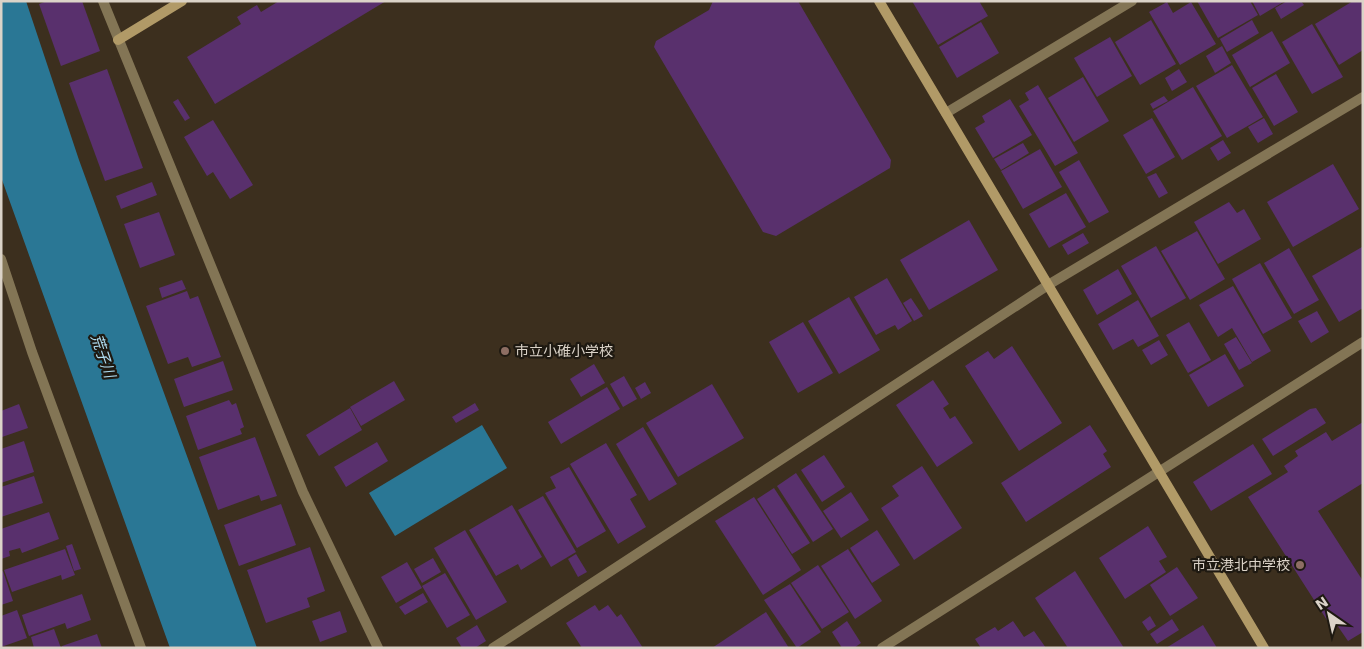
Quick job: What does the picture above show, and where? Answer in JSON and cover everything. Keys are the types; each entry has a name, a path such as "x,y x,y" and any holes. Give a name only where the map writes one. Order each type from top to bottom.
{"street":[{"path":"103,1 304,492 378,648"},
{"path":"118,40 182,1"},
{"path":"879,1 1264,648"},
{"path":"946,113 1132,1"},
{"path":"493,648 1048,285 1363,97"},
{"path":"1,259 32,352 141,648"},
{"path":"882,648 1363,342"}],"water":[{"name":"荒子川","path":"1,1 26,1 79,160 257,648 170,648 1,177"},
{"path":"482,425 507,468 395,536 369,493"}],"building":[{"path":"47,1 82,1 100,51 61,66 39,4"},
{"path":"279,1 386,1 215,104 187,57 241,24 237,17 257,5 261,12"},
{"path":"713,1 798,1 891,160 890,168 776,236 763,232 654,47 656,41 709,10"},
{"path":"912,1 979,1 988,16 938,45"},
{"path":"1197,1 1250,1 1258,15 1218,38"},
{"path":"1252,1 1285,1 1260,16"},
{"path":"1287,1 1301,1 1304,5 1281,19 1275,8"},
{"path":"1353,1 1363,1 1363,50 1339,65 1315,24"},
{"path":"1167,2 1173,13 1191,2 1216,44 1180,65 1149,12"},
{"path":"1151,20 1176,64 1140,85 1115,42"},
{"path":"1252,20 1259,33 1227,52 1220,39"},
{"path":"981,22 999,53 957,78 939,47"},
{"path":"1312,24 1343,77 1312,94 1282,42"},
{"path":"1272,31 1290,63 1250,87 1232,55"},
{"path":"1110,37 1132,76 1097,97 1074,58"},
{"path":"1222,46 1231,63 1215,73 1206,56"},
{"path":"1232,65 1263,117 1227,138 1196,86"},
{"path":"107,69 143,168 105,181 69,83"},
{"path":"1179,69 1187,82 1172,91 1165,78"},
{"path":"1276,74 1298,112 1274,126 1252,88"},
{"path":"1083,77 1109,121 1074,142 1048,98"},
{"path":"1038,85 1078,153 1055,166 1019,106 1029,100 1025,93"},
{"path":"1193,87 1222,136 1182,160 1153,111"},
{"path":"1164,96 1168,101 1153,109 1150,104"},
{"path":"178,99 190,118 185,121 173,102"},
{"path":"1010,99 1032,135 993,158 975,128 985,122 982,116"},
{"path":"1152,118 1175,157 1146,174 1123,135"},
{"path":"1264,118 1273,134 1258,143 1248,127"},
{"path":"213,120 253,185 230,199 213,172 207,176 184,137"},
{"path":"1223,140 1231,153 1218,161 1210,148"},
{"path":"1023,143 1029,153 1001,170 994,159"},
{"path":"1040,149 1062,187 1023,209 1001,171"},
{"path":"1079,160 1109,212 1089,223 1059,172"},
{"path":"1333,164 1359,209 1293,247 1267,202"},
{"path":"1156,173 1168,193 1159,198 1147,177"},
{"path":"152,182 157,195 121,209 116,196"},
{"path":"1066,193 1086,227 1049,248 1029,214"},
{"path":"1229,202 1237,213 1244,209 1261,239 1218,264 1194,222"},
{"path":"159,212 175,255 140,268 124,224"},
{"path":"969,220 998,270 929,310 900,260"},
{"path":"1197,231 1225,279 1190,300 1161,251"},
{"path":"1083,233 1089,243 1068,255 1062,245"},
{"path":"1156,246 1186,298 1151,318 1121,266"},
{"path":"1362,247 1363,308 1339,322 1312,276"},
{"path":"1289,248 1319,300 1294,314 1264,263"},
{"path":"1260,263 1292,318 1263,334 1232,279"},
{"path":"1118,269 1132,294 1097,315 1083,290"},
{"path":"887,278 912,321 898,330 895,325 876,335 854,297"},
{"path":"182,280 186,289 162,298 159,288"},
{"path":"1233,286 1271,351 1252,362 1232,328 1218,337 1199,305"},
{"path":"187,291 190,299 198,296 221,357 192,367 188,357 168,364 146,306"},
{"path":"849,297 880,350 839,374 808,321"},
{"path":"911,298 923,316 914,321 903,303"},
{"path":"1138,300 1159,336 1138,347 1133,339 1113,350 1098,324"},
{"path":"1317,311 1329,332 1311,343 1298,321"},
{"path":"803,322 833,373 798,393 769,342"},
{"path":"1189,322 1211,360 1188,373 1166,335"},
{"path":"1236,337 1252,363 1239,370 1224,344"},
{"path":"1159,340 1168,355 1151,365 1142,350"},
{"path":"1012,346 1062,423 1019,451 965,366 988,351 994,359"},
{"path":"1225,354 1244,386 1208,407 1189,375"},
{"path":"223,361 233,390 184,407 174,379"},
{"path":"594,364 605,383 581,397 570,379"},
{"path":"624,376 637,399 623,407 610,384"},
{"path":"933,380 949,404 943,408 950,419 955,416 973,443 937,467 896,405"},
{"path":"394,381 405,400 361,426 350,407"},
{"path":"645,382 651,393 641,399 635,388"},
{"path":"712,384 744,438 678,477 646,423"},
{"path":"607,387 620,409 561,444 548,422"},
{"path":"229,400 232,405 236,403 244,427 240,429 242,434 198,450 186,416"},
{"path":"475,403 479,410 456,423 452,417"},
{"path":"19,404 28,428 2,437 1,411"},
{"path":"350,408 362,430 319,456 306,435"},
{"path":"1316,408 1326,423 1273,456 1262,439 1310,409"},
{"path":"1363,422 1363,483 1318,511 1363,581 1363,632 1348,641 1337,625 1332,628 1248,497 1288,472 1284,466 1298,456 1295,451 1326,432 1332,441"},
{"path":"1090,425 1107,451 1103,454 1111,467 1026,522 1001,483"},
{"path":"643,427 677,484 649,501 616,444"},
{"path":"255,437 277,496 261,501 259,495 218,510 199,457"},
{"path":"24,441 34,472 1,483 1,449"},
{"path":"377,442 388,461 346,487 334,467"},
{"path":"606,443 637,495 630,499 646,527 618,544 570,464"},
{"path":"1253,444 1272,474 1211,511 1193,482"},
{"path":"824,455 845,487 822,502 801,470"},
{"path":"922,466 962,528 914,560 881,508 899,496 892,486"},
{"path":"569,467 606,531 577,548 545,493 556,488 550,477"},
{"path":"796,473 833,529 813,542 777,486"},
{"path":"34,476 43,503 1,517 1,487"},
{"path":"774,488 810,543 792,554 757,499"},
{"path":"851,492 869,520 841,538 823,511"},
{"path":"543,496 576,552 551,567 518,510"},
{"path":"754,497 801,570 763,595 715,521"},
{"path":"281,504 296,545 239,566 224,525"},
{"path":"512,505 542,557 521,570 518,564 496,576 469,530"},
{"path":"49,512 59,539 22,553 20,548 9,551 10,556 1,559 1,529"},
{"path":"1148,526 1167,557 1159,561 1166,572 1125,599 1099,558"},
{"path":"465,530 507,602 476,620 434,548"},
{"path":"877,530 900,565 872,583 850,548"},
{"path":"72,544 81,569 74,571 66,546"},
{"path":"310,547 325,591 307,598 310,607 266,623 247,570"},
{"path":"65,549 75,575 62,580 61,575 12,592 4,570"},
{"path":"848,549 882,601 855,619 821,566"},
{"path":"576,554 587,572 578,577 568,559"},
{"path":"433,558 441,572 422,583 414,569"},
{"path":"407,562 422,588 396,603 381,577"},
{"path":"818,565 849,612 822,629 791,583"},
{"path":"1177,567 1198,598 1170,616 1150,585"},
{"path":"3,571 13,601 1,605 1,572"},
{"path":"1075,571 1124,648 1068,648 1035,598"},
{"path":"445,573 470,615 447,628 422,586"},
{"path":"790,584 821,632 797,648 764,600"},
{"path":"423,593 428,602 405,615 399,607"},
{"path":"82,594 91,620 67,629 65,623 29,636 22,615"},
{"path":"595,605 599,611 608,605 617,617 621,614 643,648 582,648 566,623"},
{"path":"17,610 27,638 1,647 1,616"},
{"path":"340,611 347,632 320,642 312,621"},
{"path":"766,612 789,648 712,648"},
{"path":"1150,616 1156,626 1148,631 1142,622"},
{"path":"1172,619 1179,630 1157,644 1150,634"},
{"path":"847,621 861,643 854,648 842,648 832,632"},
{"path":"1013,621 1024,637 1034,631 1046,648 981,648 975,639 995,627 998,631"},
{"path":"477,625 486,641 475,648 462,648 456,638"},
{"path":"1203,625 1217,648 1166,648"},
{"path":"54,629 61,648 34,648 31,637"},
{"path":"97,634 102,648 62,648 62,646"}],"place":[{"name":"市立小碓小学校","path":"505,351"},
{"name":"市立港北中学校","path":"1300,565"}]}
